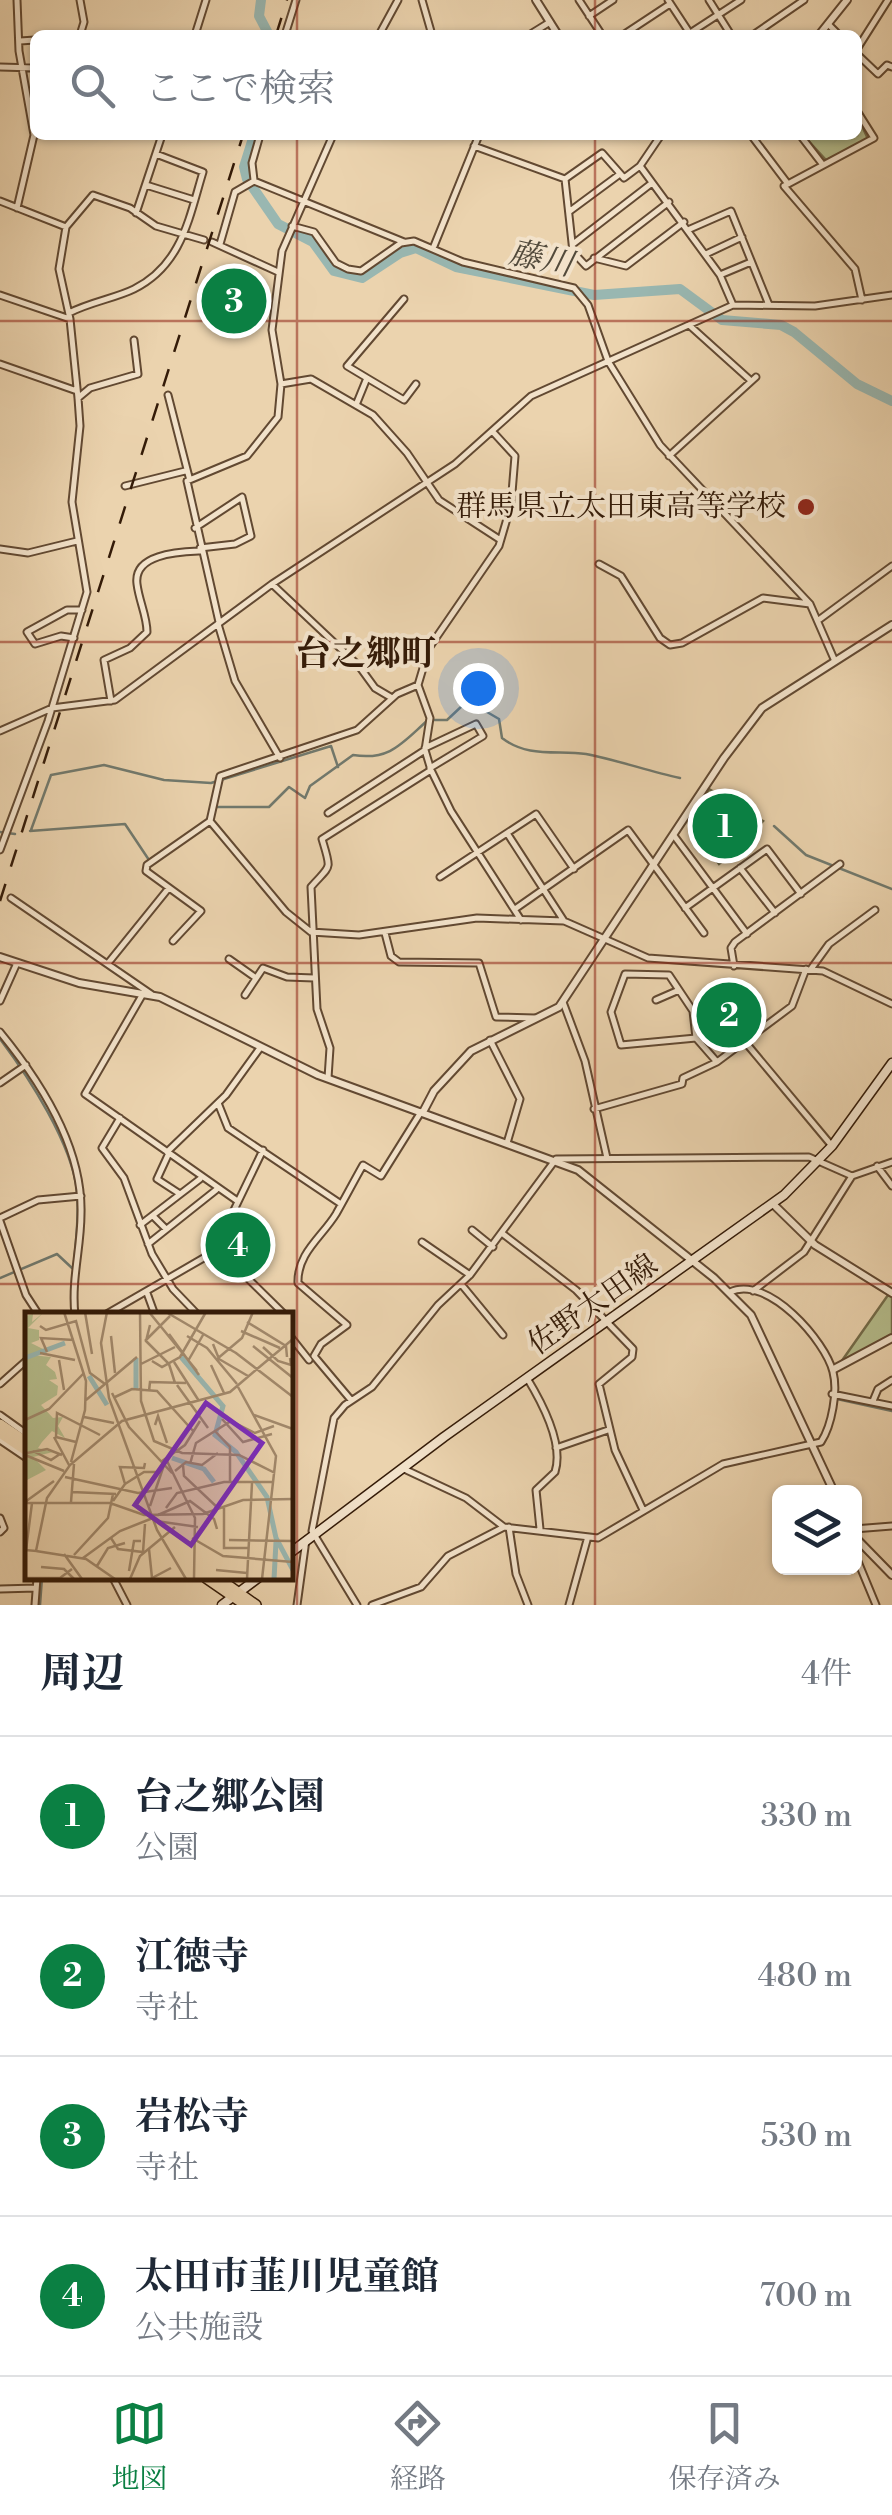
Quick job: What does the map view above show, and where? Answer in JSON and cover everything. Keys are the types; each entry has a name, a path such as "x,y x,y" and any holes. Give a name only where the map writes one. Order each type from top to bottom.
{"highway":[{"path":"0,1424 25,1441"},
{"path":"0,1436 25,1454"},
{"path":"210,1580 256,1605"},
{"path":"220,1580 244,1605"}],"main road":[{"name":"佐野太田線","path":"292,1552 402,1468 773,1204 821,1160 892,1064"},
{"path":"222,1605 255,1580"}],"street":[{"path":"18,0 30,111"},
{"path":"80,0 82,30"},
{"path":"197,30 206,0"},
{"path":"287,30 296,0"},
{"path":"382,30 398,0"},
{"path":"422,0 431,30"},
{"path":"536,0 555,30"},
{"path":"579,0 599,30"},
{"path":"589,16 613,0"},
{"path":"709,0 728,30"},
{"path":"695,30 740,0"},
{"path":"760,30 804,0"},
{"path":"862,44 888,0"},
{"path":"825,30 843,1"},
{"path":"630,30 669,2 686,30"},
{"path":"537,30 550,22"},
{"path":"830,26 834,30"},
{"path":"20,41 30,40"},
{"path":"862,57 878,74 886,65 892,68"},
{"path":"0,66 30,68"},
{"path":"862,119 874,138 784,186 854,270 862,300"},
{"path":"17,208 33,140"},
{"path":"136,213 160,140"},
{"path":"254,181 252,163 259,140"},
{"path":"125,486 187,474 255,450 278,417 282,384 272,330 278,272 292,226 331,140"},
{"path":"434,246 477,140"},
{"path":"565,179 602,153 624,178 640,166 658,140"},
{"path":"755,140 788,184"},
{"path":"804,140 823,165"},
{"path":"474,146 565,179"},
{"path":"0,295 69,316 146,281 181,246 201,168 156,154"},
{"path":"640,166 706,254 733,305"},
{"path":"570,211 621,174"},
{"path":"565,179 572,244 586,266 670,202"},
{"path":"254,181 404,242 434,246 463,262 574,288 588,304 608,362 669,456 810,604 820,619 834,659"},
{"path":"254,181 235,192 216,243 278,272"},
{"path":"572,244 652,183"},
{"path":"146,185 194,200"},
{"path":"0,850 52,708 87,592 72,492 80,426 69,316 59,269 66,227 93,195 156,226 204,240"},
{"path":"0,202 66,227"},
{"path":"689,230 731,211 770,305"},
{"path":"594,258 626,266 684,222"},
{"path":"292,226 314,232 336,262 352,270 362,271 404,242"},
{"path":"706,254 742,237"},
{"path":"720,275 752,262"},
{"path":"0,731 52,708 112,701 272,584 426,481 493,432 531,396 733,305 815,306 892,295"},
{"path":"404,299 347,366 404,400 416,384"},
{"path":"669,456 752,378 689,325"},
{"path":"0,364 77,394 138,374 134,340"},
{"path":"356,405 367,378"},
{"path":"282,384 312,379 356,405 394,435 442,504 500,540"},
{"path":"168,395 230,672 280,758"},
{"path":"493,432 515,456 511,505 500,540 429,648 418,685 430,718 425,749 430,769 521,921"},
{"path":"112,701 104,660 130,648 147,632 136,579 142,567 168,552 235,544 252,536 242,497 195,528"},
{"path":"0,549 28,553 77,541"},
{"path":"599,564 622,576 660,638 670,645 682,643 763,598 810,604"},
{"path":"820,619 892,566"},
{"path":"272,584 360,666 375,688 392,698"},
{"path":"74,638 61,636 35,644 28,632 68,610 82,610"},
{"path":"351,1400 314,1356 321,1344 347,1325 306,1292 298,1278 312,1241 342,1204 363,1165 381,1176 450,1073 471,1052 563,1002 675,838 724,758 762,708 892,625"},
{"path":"173,941 201,911 146,872 147,865 210,821 220,776 357,730 392,698 418,685"},
{"path":"328,813 466,726 476,724 483,736 322,839 330,865 326,875 311,887 312,932 318,1015 329,1035 328,1078"},
{"path":"440,878 536,814 574,869"},
{"path":"210,821 286,912 312,932 385,933 413,924 477,918 564,920 667,963 832,973 892,1004"},
{"path":"514,909 628,830 704,933"},
{"path":"507,833 564,920"},
{"path":"675,838 747,934"},
{"path":"686,908 767,848 801,894"},
{"path":"734,966 731,948 838,866"},
{"path":"740,868 775,913"},
{"path":"108,962 168,888"},
{"path":"11,898 148,993 260,1048 328,1078 578,1170 730,1292 759,1328 831,1485"},
{"path":"594,1109 682,1084 682,1078 746,1044 792,1006 808,969 829,944 875,910"},
{"path":"385,933 391,956 400,962 479,964 496,1017 538,1018"},
{"path":"0,957 79,983 148,993"},
{"path":"230,959 256,978"},
{"path":"0,1001 17,963"},
{"path":"667,963 666,975 692,1011 696,1038 717,1062"},
{"path":"245,996 264,968 287,977 314,978"},
{"path":"666,975 625,974 612,1012 621,1045 696,1038"},
{"path":"656,1000 679,990"},
{"path":"148,993 85,1094 200,1179 236,1200"},
{"path":"563,1002 585,1061 607,1158"},
{"path":"0,1032 74,1157 78,1196 75,1312"},
{"path":"490,1040 520,1099 507,1143"},
{"path":"746,1044 832,1146"},
{"path":"180,1194 158,1180 168,1153 218,1103 260,1048"},
{"path":"0,1084 23,1068"},
{"path":"218,1103 228,1128 342,1204"},
{"path":"120,1118 102,1148 124,1178 148,1244 170,1282 195,1312"},
{"path":"111,1312 170,1282 216,1246 263,1150"},
{"path":"556,1160 821,1160 852,1176"},
{"path":"296,1605 334,1418 351,1400 372,1387 470,1276 556,1160"},
{"path":"753,1291 800,1256 852,1176 892,1162"},
{"path":"877,1166 892,1186"},
{"path":"140,1225 200,1179"},
{"path":"148,1244 218,1189"},
{"path":"38,1312 26,1295 0,1219 38,1200 78,1196"},
{"path":"773,1204 811,1242 892,1293"},
{"path":"153,1216 166,1230"},
{"path":"472,1230 492,1247"},
{"path":"503,1234 608,1321 635,1353 599,1384 608,1430 643,1510"},
{"path":"422,1242 470,1276"},
{"path":"216,1246 282,1312"},
{"path":"460,1284 504,1335"},
{"path":"402,1468 466,1498 507,1527 587,1540 602,1536 723,1464 813,1444 825,1436 834,1370 788,1308 753,1291 730,1292"},
{"path":"147,1293 154,1312"},
{"path":"834,1370 892,1338"},
{"path":"292,1339 309,1360"},
{"path":"0,1384 25,1362"},
{"path":"527,1378 540,1398 556,1448 555,1472 536,1490 540,1530"},
{"path":"873,1401 878,1389 892,1380"},
{"path":"832,1394 892,1406"},
{"path":"0,1415 25,1432"},
{"path":"556,1448 608,1430"},
{"path":"0,1518 4,1528 0,1532"},
{"path":"862,1531 892,1526"},
{"path":"372,1605 421,1588 448,1556 507,1527"},
{"path":"507,1527 516,1574 528,1605"},
{"path":"310,1538 357,1605"},
{"path":"569,1605 587,1540"},
{"path":"862,1541 892,1576"},
{"path":"862,1571 876,1605"},
{"path":"34,1605 37,1580"},
{"path":"114,1580 128,1605"},
{"path":"0,1589 36,1588"}],"green space":[{"path":"862,126 868,139 826,160 808,140 862,140"},
{"path":"709,789 763,821 754,831 757,834 719,864 689,823"},
{"path":"888,1295 892,1297 892,1334 841,1362"}],"waterway":[{"name":"藤川","path":"261,0 259,16 266,30"},
{"name":"藤川","path":"252,140 244,167 247,179 278,224 313,242 334,271 362,278 400,253 416,248 456,267 594,295 680,289 722,320 781,325 857,384 892,401"},
{"path":"214,807 269,807 289,787 305,798 310,786 353,755 386,753 428,720 447,720 463,705 475,705 499,719 502,738 522,748 586,754 680,778"},
{"path":"31,830 51,775 104,765 164,780 211,783 331,746 338,767"},
{"path":"714,800 752,827"},
{"path":"30,831 125,824 149,860 165,849"},
{"path":"774,826 806,855 892,889"},
{"path":"0,832 15,834"},
{"path":"0,1039 48,1112 74,1173 78,1213 73,1279"},
{"path":"0,1278 57,1254 72,1268"},
{"path":"72,1292 72,1312"},
{"path":"837,1399 892,1411"},
{"path":"40,1605 42,1580"}],"railway":[{"path":"278,30 287,0"},
{"path":"0,901 241,140"}],"place":[{"name":"岩松寺","path":"234,301"},
{"name":"群馬県立太田東高等学校","path":"806,507"},
{"name":"台之郷公園","path":"725,826"},
{"name":"江徳寺","path":"729,1015"},
{"name":"太田市韮川児童館","path":"238,1245"}],"district":[{"name":"台之郷町","path":"366,654"}]}
